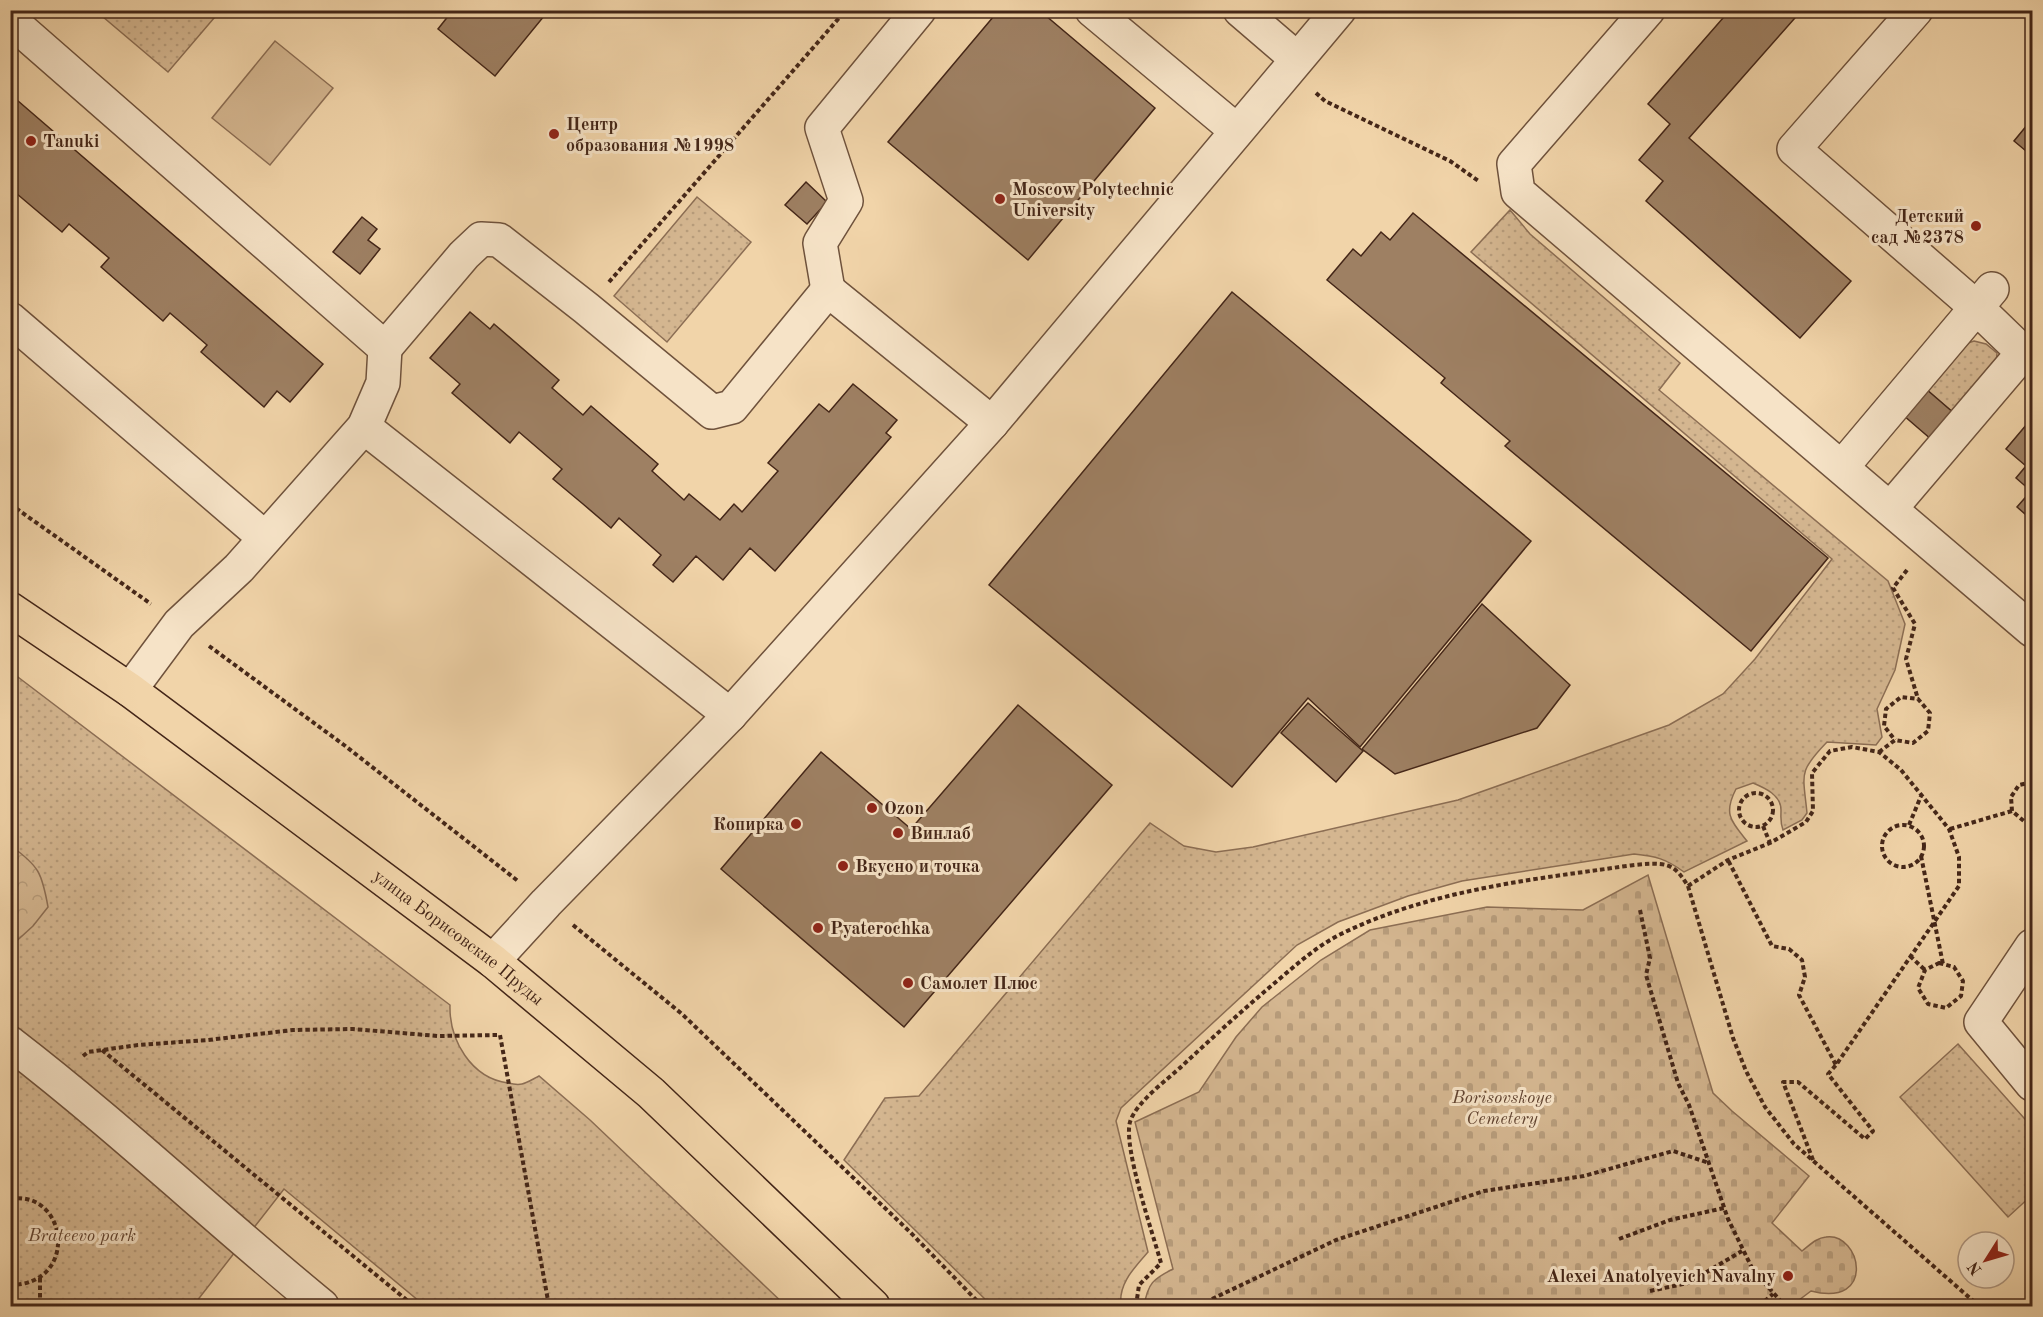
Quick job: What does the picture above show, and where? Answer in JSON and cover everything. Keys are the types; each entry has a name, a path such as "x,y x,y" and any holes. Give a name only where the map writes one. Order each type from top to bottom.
{"main road":[{"name":"улица Борисовские Пруды","path":"10,609 130,690 493,961 651,1093 873,1306"}],"street":[{"path":"919,10 822,128 846,201 820,243 828,290 992,423"},
{"path":"1092,10 1237,131"},
{"path":"1240,10 1293,64"},
{"path":"493,961 546,903 730,715 992,423 1339,10"},
{"path":"1648,10 1514,164 1518,192 2032,630"},
{"path":"1891,508 2028,357 1985,298 1794,149 1916,10"},
{"path":"10,20 386,348"},
{"path":"130,690 179,624 239,568 364,427 383,383 386,348 464,255 481,239 499,240 712,412 732,407 828,290"},
{"path":"1842,467 1985,298"},
{"path":"10,319 265,538"},
{"path":"364,427 730,715"},
{"path":"2032,946 1981,1022 2032,1084"},
{"path":"10,1043 55,1078 251,1248 322,1306"}],"path":[{"path":"586,308 846,10"},
{"path":"1293,64 1325,100 1450,161 1488,189 1518,192"},
{"path":"1893,588 1915,624 1906,659 1918,699 1930,713 1928,731 1913,743 1895,740 1884,726 1886,709 1901,697 1918,699"},
{"path":"1879,752 1895,740"},
{"path":"1688,886 1728,860 1770,843 1806,822 1814,811 1812,773 1830,751 1852,747 1879,752 1901,770 1949,829 1959,857 1959,886 1828,1074 1873,1131 1865,1139 1798,1082 1783,1082 1813,1161"},
{"path":"2032,782 2019,785 2011,797 2012,811 2025,822 2032,821"},
{"path":"1749,794 1763,794 1772,804 1772,817 1763,826 1749,826 1740,817 1740,803 1749,794"},
{"path":"1909,825 1921,796"},
{"path":"1949,829 2012,811"},
{"path":"1909,825 1922,835 1924,852 1914,865 1897,867 1884,857 1882,840 1893,827 1909,825"},
{"path":"1763,826 1770,843"},
{"path":"1921,856 1936,919 1943,964"},
{"path":"1728,860 1772,946 1789,949 1803,960 1805,977 1799,995 1836,1065"},
{"path":"1136,1306 1139,1285 1161,1263 1131,1155 1128,1133 1130,1120 1144,1101 1218,1032 1314,950 1340,935 1418,904 1472,890 1555,876 1663,864 1674,868 1688,886 1723,1004 1746,1071 1765,1107 1794,1144 1979,1306"},
{"path":"1640,910 1650,957 1646,975 1678,1083 1689,1105 1742,1251 1753,1270 1785,1306"},
{"path":"1910,956 1925,970"},
{"path":"1939,963 1954,968 1963,981 1962,996 1947,1008 1928,1004 1918,988 1925,970 1939,963"},
{"path":"55,1078 88,1052 293,1030 353,1029 438,1036 500,1035 549,1306"},
{"path":"102,1050 414,1306"},
{"path":"1212,1299 1336,1240 1484,1191 1584,1176 1673,1151 1709,1163"},
{"path":"10,1198 28,1200 41,1206 58,1228 60,1242 57,1256 50,1269 40,1278 26,1284 10,1285"},
{"path":"1619,1239 1670,1220 1725,1208"},
{"path":"1650,1291 1688,1283 1742,1251"},
{"path":"40,1278 40,1306"},
{"path":"1759,1306 1773,1294"}],"green space":[{"path":"96,11 220,11 168,72"},
{"path":"275,41 333,88 270,165 212,118"},
{"path":"697,197 751,242 667,342 614,296"},
{"path":"1510,210 1530,234 1680,363 1659,390 1888,581 1905,624 1895,670 1877,709 1882,737 1876,745 1827,742 1811,760 1805,774 1807,813 1802,820 1783,830 1780,805 1775,796 1753,783 1736,789 1730,805 1731,817 1747,841 1684,872 1660,859 1634,854 1462,881 1408,896 1338,922 1297,945 1121,1108 1116,1121 1148,1252 1125,1283 1121,1306 992,1306 844,1160 885,1098 919,1096 1150,823 1184,846 1216,852 1253,847 1458,800 1669,725 1723,694 1755,659 1832,559 1471,252"},
{"path":"1974,341 1986,344 1997,353 1996,366 1955,414 1926,389 1965,344"},
{"name":"Brateevo park","path":"10,671 450,1005 453,1031 458,1044 473,1065 483,1074 495,1080 517,1084 526,1083 539,1076 590,1120 786,1306 425,1306 284,1189 193,1306 11,1306"},
{"path":"11,846 28,859 38,871 48,907 33,926 11,946"},
{"name":"Borisovskoye Cemetery","path":"1648,875 1713,1093 1809,1176 1772,1223 1802,1251 1816,1240 1826,1237 1838,1239 1848,1246 1854,1256 1856,1268 1854,1280 1846,1289 1832,1293 1811,1291 1791,1306 1144,1306 1152,1283 1173,1269 1135,1122 1199,1092 1236,1037 1262,1007 1321,960 1370,930 1487,907 1583,910"},
{"path":"1958,1044 2032,1127 2032,1195 2008,1217 1900,1097"}],"building":[{"path":"453,10 549,10 495,76 438,29"},
{"path":"999,10 1039,10 1155,108 1028,260 888,142"},
{"path":"1730,10 1802,10 1689,138 1851,281 1800,338 1646,201 1663,181 1639,160 1670,124 1648,104"},
{"path":"10,94 323,364 290,402 277,391 264,407 201,352 207,345 170,313 163,321 101,267 109,258 69,224 62,232 10,188"},
{"path":"2032,119 2032,156 2014,141"},
{"path":"806,182 827,202 807,224 785,205"},
{"path":"1413,213 1828,558 1751,651 1505,446 1510,441 1441,383 1445,378 1327,280 1353,249 1361,256 1381,232 1390,240"},
{"path":"362,217 377,229 368,240 380,249 360,274 333,252"},
{"path":"1232,292 1531,541 1360,747 1308,698 1232,787 989,585"},
{"path":"470,312 490,329 494,324 559,380 552,388 583,415 591,406 658,464 652,471 684,500 689,494 720,520 734,504 742,512 778,471 768,463 819,404 829,412 853,384 897,420 886,433 891,437 775,571 750,548 723,580 696,556 673,582 653,565 661,555 619,518 611,528 553,479 562,469 519,432 510,443 452,393 460,384 430,358"},
{"path":"1926,389 1955,414 1932,440 1903,415"},
{"path":"2032,418 2032,520 2017,507 2031,491 2016,478 2026,466 2006,449"},
{"path":"1482,604 1570,685 1537,728 1395,774 1362,749"},
{"path":"1308,703 1363,751 1336,782 1281,733"},
{"path":"1018,705 1112,785 904,1027 721,869 821,752 911,829"}],"place":[{"name":"Центр образования №1998","path":"554,134"},
{"name":"Tanuki","path":"31,141"},
{"name":"Moscow Polytechnic University","path":"1000,199"},
{"name":"Детский сад №2378","path":"1976,226"},
{"name":"Ozon","path":"872,808"},
{"name":"Копирка","path":"796,824"},
{"name":"Винлаб","path":"898,833"},
{"name":"Вкусно и точка","path":"843,866"},
{"name":"Pyaterochka","path":"818,928"},
{"name":"Самолет Плюс","path":"908,983"},
{"name":"Alexei Anatolyevich Navalny","path":"1788,1276"}]}
